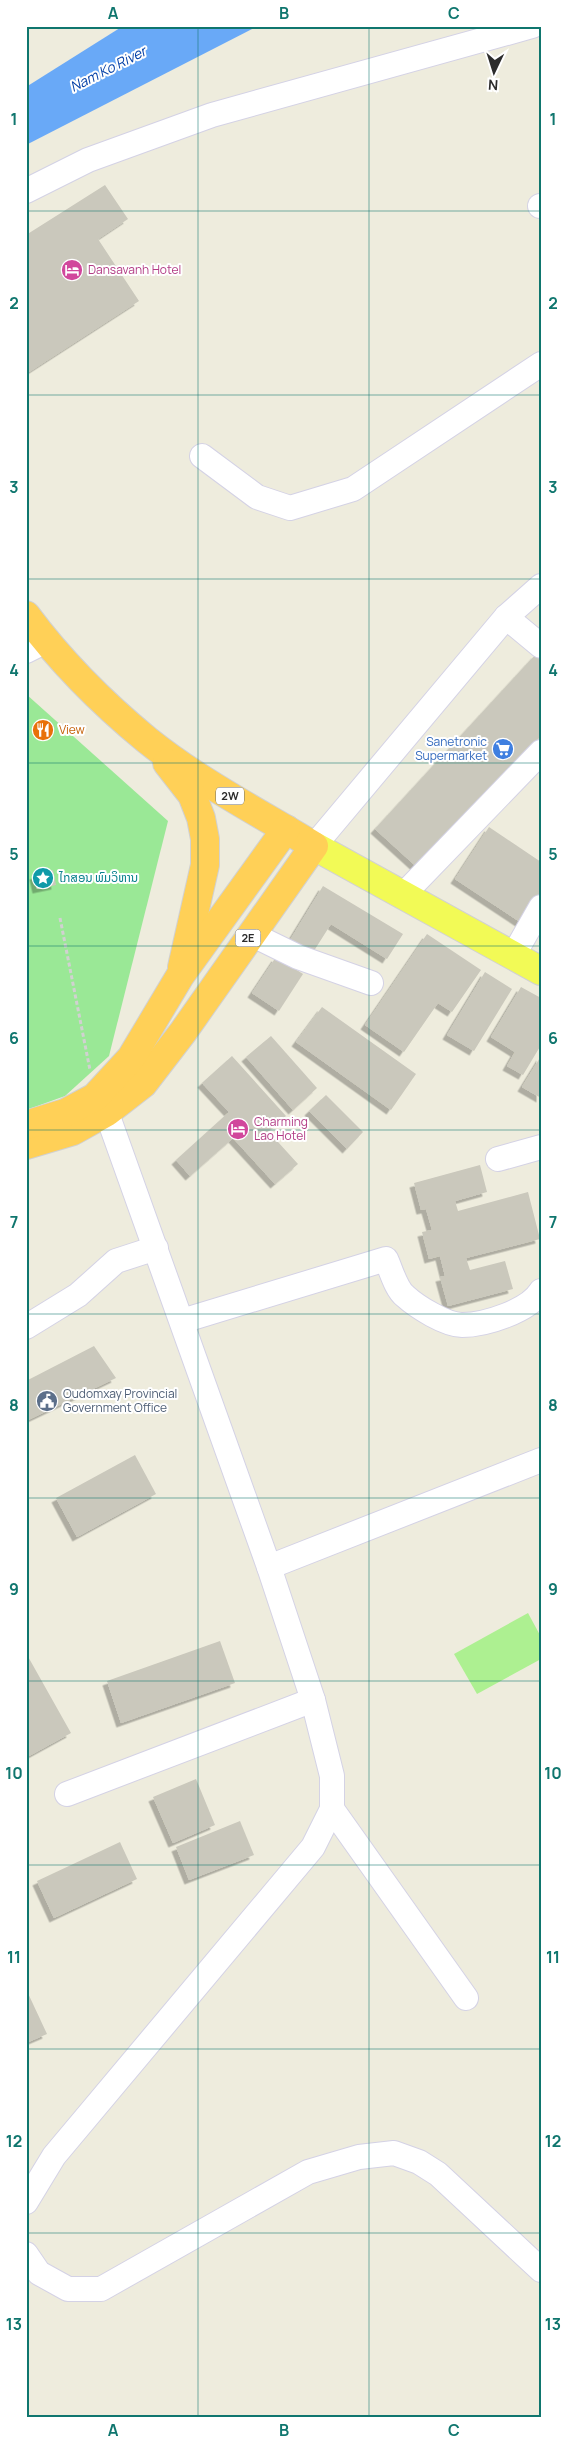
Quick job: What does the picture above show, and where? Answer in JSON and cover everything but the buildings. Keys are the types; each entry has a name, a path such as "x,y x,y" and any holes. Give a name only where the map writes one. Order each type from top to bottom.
{"highway":[{"name":"2W","path":"26,615 36,646 149,741 216,787 314,846"},
{"path":"149,741 192,795 201,818 205,839 205,865 180,976"},
{"name":"2E","path":"26,1146 73,1131 101,1101 131,1058 180,976 286,829"},
{"name":"2E","path":"26,1125 101,1101 143,1084 314,846"}],"main road":[{"path":"314,846 541,971"}],"street":[{"path":"26,191 88,160 212,115 532,26"},
{"path":"202,456 257,497 290,508 353,489 541,364"},
{"path":"314,846 506,617 541,586"},
{"path":"506,617 541,646"},
{"path":"403,895 541,752"},
{"path":"514,956 541,908"},
{"path":"251,934 298,957 371,984"},
{"path":"26,2202 54,2156 313,1847 332,1809 332,1776 313,1700 269,1567 182,1321 101,1101"},
{"path":"498,1159 541,1147"},
{"path":"26,1327 78,1295 116,1261 156,1248"},
{"path":"182,1321 386,1259 403,1295 438,1317 462,1325 502,1318 537,1298 541,1292"},
{"path":"269,1567 541,1460"},
{"path":"67,1794 313,1700"},
{"path":"332,1809 466,1998"},
{"path":"26,2254 39,2273 68,2289 101,2290 308,2172 359,2157 394,2153 419,2162 438,2174 541,2270"}],"path":[{"path":"60,918 101,1101"}],"green space":[{"path":"26,694 168,821 109,1056 65,1096 26,1110"},
{"path":"528,1613 541,1637 541,1659 477,1694 454,1654"}],"water":[{"name":"Nam Ko River","path":"123,26 258,26 26,145 26,87"}],"place":[{"name":"Dansavanh Hotel","path":"72,270"},
{"name":"View","path":"43,730"},
{"name":"Sanetronic Supermarket","path":"503,749"},
{"name":"ໄກສອນ ພົມວິຫານ","path":"43,878"},
{"name":"Charming Lao Hotel","path":"238,1129"},
{"name":"Oudomxay Provincial Government Office","path":"47,1401"}]}
